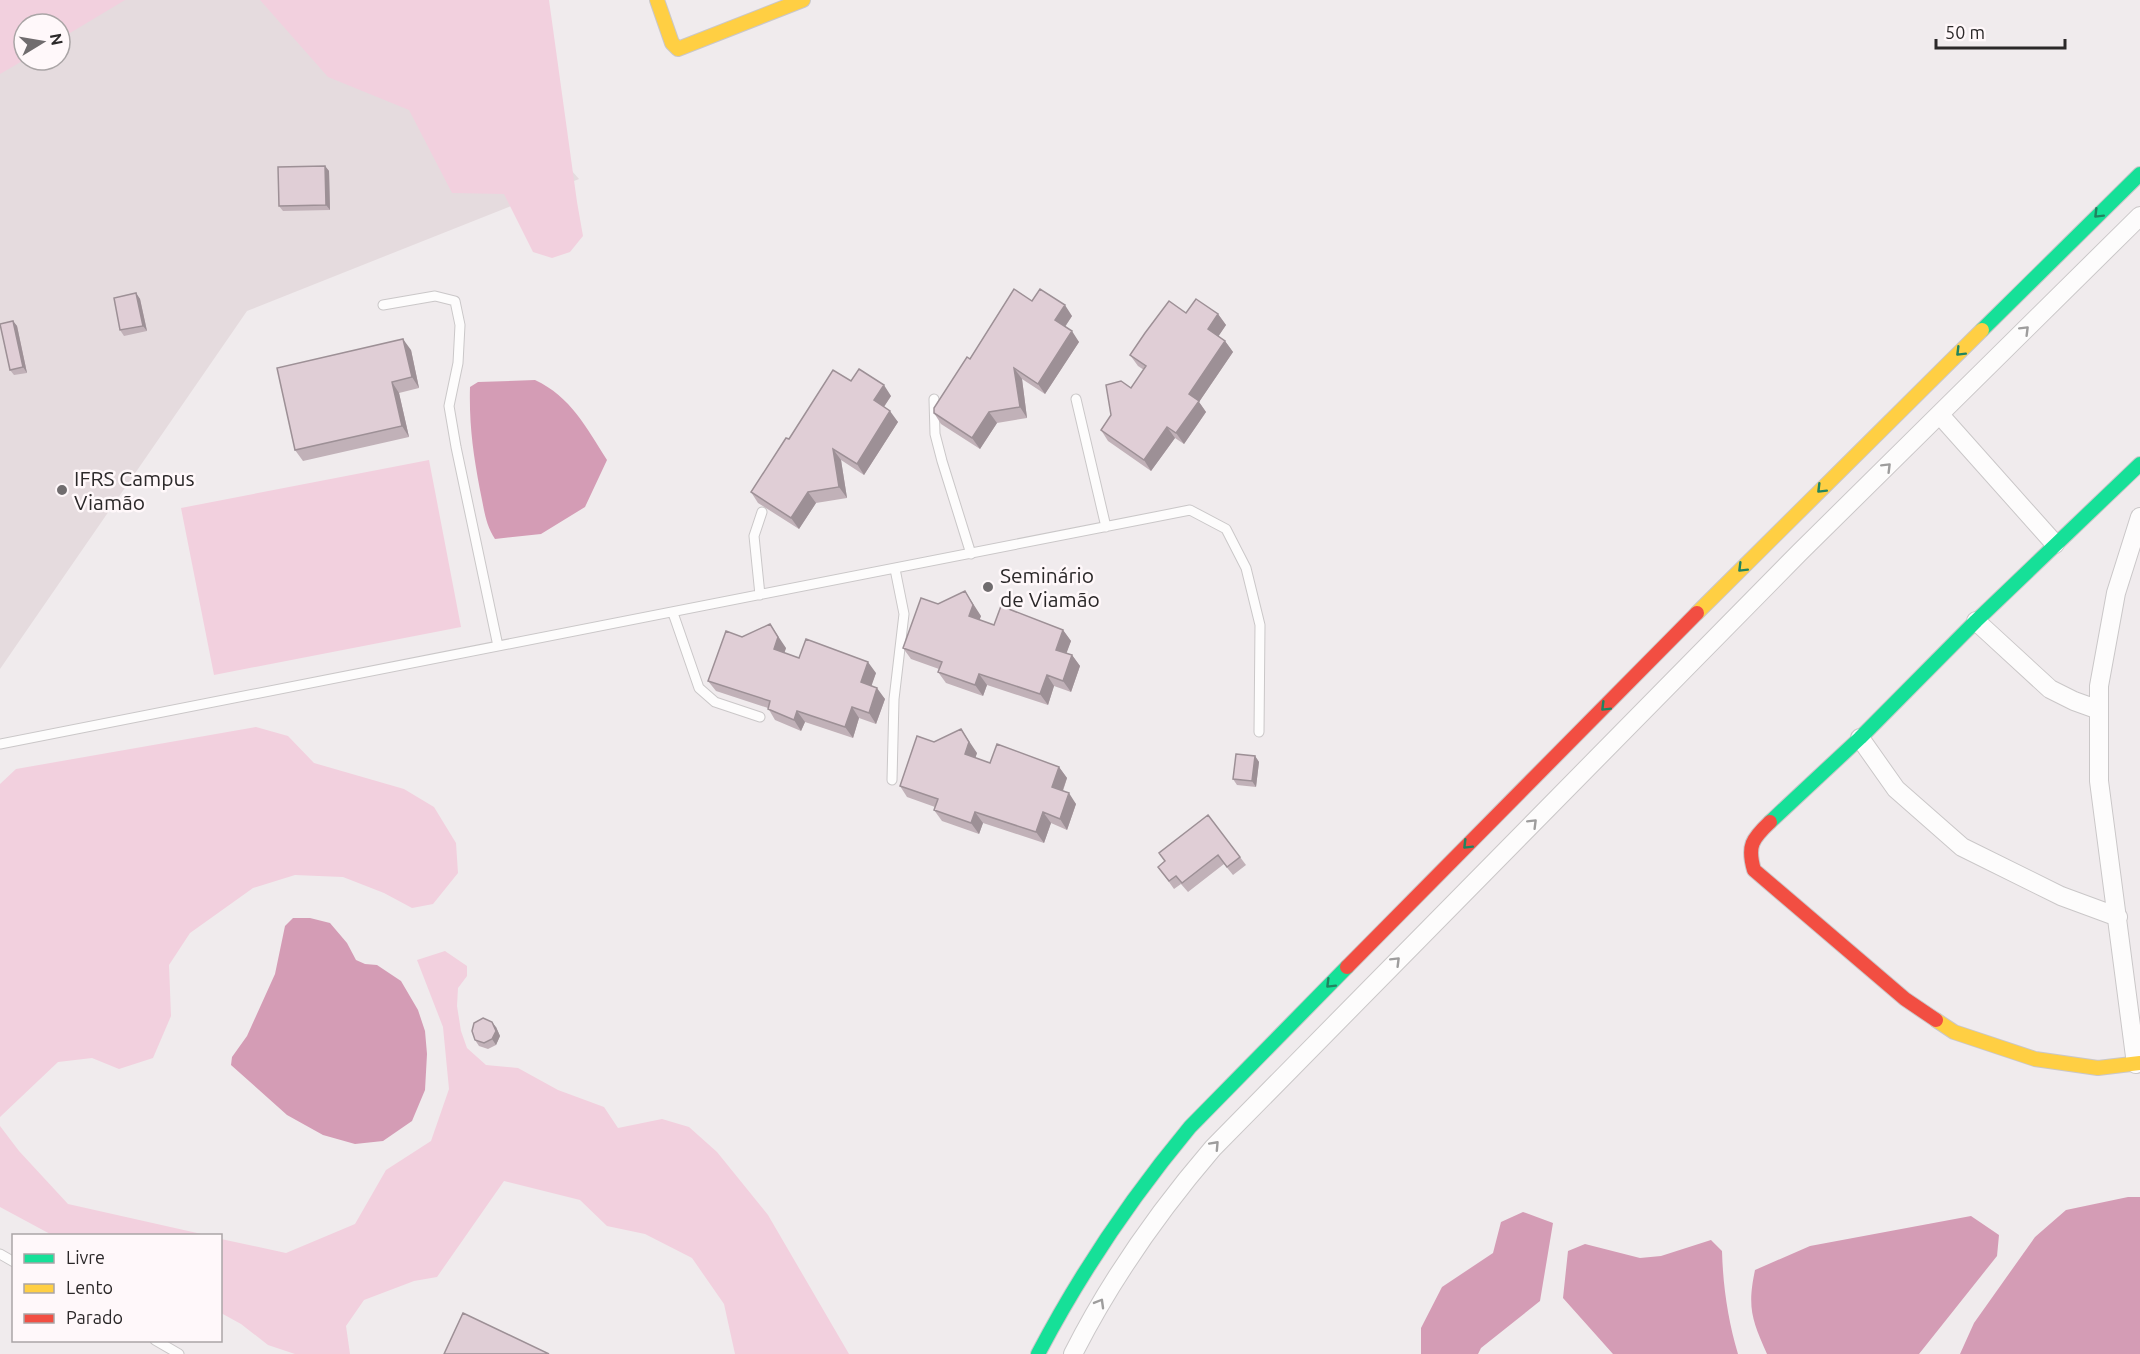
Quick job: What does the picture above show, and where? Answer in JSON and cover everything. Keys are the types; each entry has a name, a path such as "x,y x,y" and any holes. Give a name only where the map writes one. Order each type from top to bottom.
{"street":[{"path":"657,0 672,43 678,49 803,0"},
{"path":"1038,1354 1076,1283 1126,1206 1190,1127 1630,681 2140,174"},
{"path":"1073,1354 1102,1299 1151,1225 1213,1148 1653,702 2140,216"},
{"path":"2062,250 2082,273"},
{"path":"1940,415 2055,544"},
{"path":"2140,464 1976,621 1860,738 1757,834 1749,854 1754,870 1905,999 1954,1032 2035,1059 2098,1068 2138,1064 2099,781 2099,686 2116,593 2140,518"},
{"path":"1976,621 2050,689 2099,710"},
{"path":"1630,681 1653,702"},
{"path":"1860,738 1896,789 1962,847 2061,896 2118,917"},
{"path":"1273,1042 1296,1063"}],"lane":[{"path":"382,305 435,296 455,301 460,325 458,363 449,406 498,646"},
{"path":"934,399 935,434 972,554"},
{"path":"1076,399 1106,527"},
{"path":"0,744 1190,510 1226,529 1246,568 1260,625 1260,732"},
{"path":"760,595 754,536 762,512"},
{"path":"892,780 894,699 904,614 895,569"},
{"path":"673,613 699,688 715,702 760,717"},
{"path":"157,1342 179,1354"}],"shaded area":[{"name":"IFRS Campus Viamão","path":"0,0 422,0 579,179 247,311 0,669"},
{"path":"0,0 125,0 72,32 72,12 12,12 12,67 0,74"},
{"path":"260,0 549,0 583,236 570,252 552,258 533,252 504,194 452,193 409,110 328,77"},
{"path":"535,380 558,395 577,414 607,460 585,507 541,534 495,539 485,516 475,464 470,387 478,382"},
{"path":"429,460 461,627 214,675 181,508"},
{"path":"256,727 288,736 314,763 404,789 434,807 456,843 458,873 433,904 412,908 384,893 343,877 295,875 253,888 190,933 169,965 171,1016 153,1058 119,1069 92,1058 58,1062 0,1117 0,784 16,769"},
{"path":"293,918 310,918 330,923 347,943 356,960 365,964 377,965 401,981 418,1010 425,1031 427,1054 425,1090 412,1121 383,1141 355,1144 323,1135 287,1115 231,1065 232,1057 247,1036 275,974 285,926"},
{"path":"445,951 467,966 467,976 458,988 457,1006 461,1031 467,1048 486,1065 518,1068 558,1090 604,1107 618,1128 662,1119 689,1127 717,1152 768,1215 849,1354 735,1354 724,1304 692,1258 645,1234 607,1226 580,1200 504,1181 437,1277 414,1281 364,1300 346,1326 350,1354 295,1354 268,1345 241,1324 222,1314 222,1239 286,1253 355,1224 386,1170 431,1141 449,1089 443,1027 417,960"},
{"path":"0,1126 19,1151 68,1204 202,1234 50,1234 0,1207"},
{"path":"2128,1197 2140,1197 2140,1354 1960,1354 1974,1323 2035,1237 2066,1210"},
{"path":"1523,1212 1553,1223 1540,1301 1481,1348 1478,1354 1421,1354 1421,1328 1442,1287 1493,1253 1501,1222"},
{"path":"1971,1216 1999,1235 1997,1256 1919,1354 1767,1354 1752,1314 1751,1294 1755,1270 1810,1246"},
{"path":"1711,1240 1722,1251 1731,1329 1738,1354 1613,1354 1563,1298 1568,1251 1585,1244 1640,1258 1661,1256"}],"building":[{"path":"325,166 326,205 279,206 278,167"},
{"path":"1014,289 1032,301 1040,289 1065,305 1055,320 1072,331 1038,384 1014,368 1020,407 989,412 972,438 934,413 934,408 967,357 970,359"},
{"path":"136,293 143,326 120,330 114,298"},
{"path":"1196,299 1218,314 1208,329 1225,341 1189,394 1199,401 1176,433 1167,427 1144,460 1101,430 1111,415 1106,385 1121,381 1131,388 1146,366 1130,355 1145,333 1169,301 1186,313"},
{"path":"13,321 23,367 10,370 0,324"},
{"path":"403,339 412,377 392,382 402,426 295,450 277,368"},
{"path":"859,369 884,385 874,400 890,411 857,464 833,449 839,487 808,492 791,518 751,492 786,438 789,439 833,370 851,381"},
{"path":"965,591 973,605 969,616 994,625 1001,606 1063,630 1056,650 1072,655 1063,681 1047,675 1040,694 979,674 975,685 938,672 942,662 903,648 921,598 938,604"},
{"path":"770,624 778,637 774,649 799,658 806,639 868,662 861,682 877,688 869,713 852,707 845,727 797,711 794,720 768,709 770,701 708,681 726,631 742,637"},
{"path":"961,729 969,742 965,754 990,763 997,744 1059,767 1052,787 1069,793 1060,819 1043,812 1036,832 975,812 971,823 934,810 938,799 900,786 917,736 934,742"},
{"path":"1236,754 1255,756 1252,781 1233,779"},
{"path":"1208,815 1240,857 1227,867 1218,855 1182,883 1176,876 1169,881 1158,867 1165,861 1159,853"},
{"path":"483,1018 492,1022 496,1031 492,1039 484,1043 475,1040 472,1031 474,1023"},
{"path":"463,1313 549,1354 444,1354"}],"traffic: fast":[{"path":"1982,330 2140,174"},
{"path":"1770,822 1860,738 1976,621 2140,464"},
{"path":"1038,1354 1089,1265 1127,1208 1168,1154 1190,1127 1347,967"}],"traffic: slow":[{"path":"657,0 672,43 678,49 803,0"},
{"path":"1697,613 1982,330"},
{"path":"1936,1020 1954,1032 2035,1059 2098,1068 2140,1063"}],"traffic: jam":[{"path":"1347,967 1697,613"},
{"path":"1770,822 1753,843 1751,855 1754,870 1905,999 1936,1020"}],"place":[{"name":"IFRS Campus Viamão","path":"62,490"},
{"name":"Seminário de Viamão","path":"988,587"}]}
